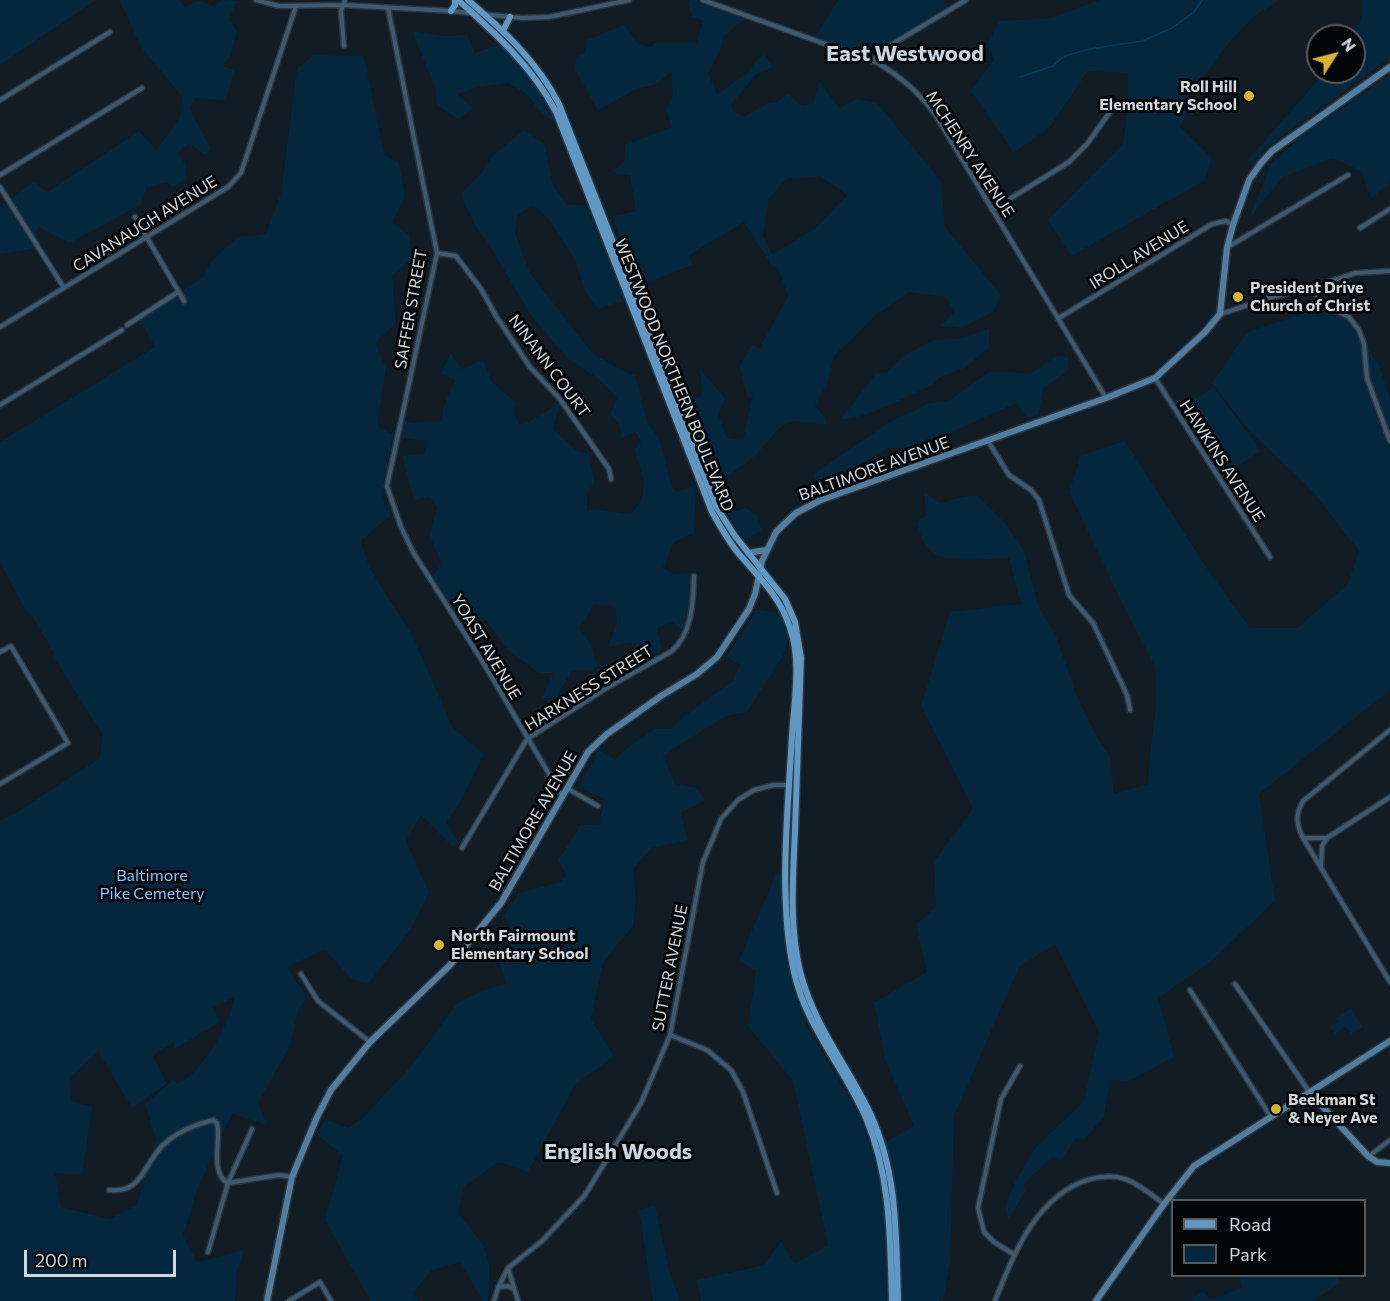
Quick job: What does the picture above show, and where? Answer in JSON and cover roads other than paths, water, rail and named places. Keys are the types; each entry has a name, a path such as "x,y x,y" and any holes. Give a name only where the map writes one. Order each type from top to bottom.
{"main road":[{"path":"451,12 457,0"},
{"name":"WESTWOOD NORTHERN BOULEVARD","path":"457,0 511,48 528,68 556,112 712,512 735,549 781,605 791,630 795,651 792,910 796,954 814,1013 870,1113 886,1160 895,1211 898,1301"},
{"name":"WESTWOOD NORTHERN BOULEVARD","path":"468,0 503,31 535,65 559,104 706,484 725,523 785,599 791,612 799,640 801,658 793,785 787,823 789,942 795,974 808,1014 861,1107 879,1154 889,1213 892,1301"},
{"path":"503,31 510,17"}],"street":[{"path":"256,0 279,6 343,5 510,17 549,17 629,0"},
{"path":"344,46 341,14 345,0"},
{"name":"MCHENRY AVENUE","path":"703,0 872,61 905,80 928,105 1106,398"},
{"path":"872,61 884,49 966,0"},
{"name":"CAVANAUGH AVENUE","path":"0,327 228,187 241,173 296,6"},
{"name":"SAFFER STREET","path":"388,8 436,253 387,481 394,512 407,540"},
{"path":"0,100 110,32"},
{"path":"1390,67 1267,156 1249,180 1227,248 1220,314 1356,273 1390,271"},
{"path":"0,175 142,88"},
{"path":"992,210 1069,162 1087,144 1110,112"},
{"path":"1227,248 1348,175"},
{"path":"0,187 64,288"},
{"path":"1360,228 1390,209"},
{"path":"135,218 184,301"},
{"name":"IROLL AVENUE","path":"1059,318 1212,224 1227,221 1233,225"},
{"name":"NINANN COURT","path":"436,253 456,256 469,272 530,367 560,399 603,460 609,469 611,479"},
{"path":"1312,287 1321,304 1349,318 1359,330 1365,344 1366,378 1390,441"},
{"path":"127,325 178,292"},
{"name":"BALTIMORE AVENUE","path":"267,1301 292,1177 331,1090 370,1042 450,965 501,903 568,789 581,762 596,743 661,696 697,674 717,657 748,609 766,550 783,524 804,508 1155,378 1205,332 1220,314"},
{"path":"0,405 122,330"},
{"name":"HAWKINS AVENUE","path":"1155,378 1270,557"},
{"path":"988,441 1009,475 1031,490 1039,500 1069,595 1093,622 1127,695 1130,710"},
{"name":"YOAST AVENUE","path":"407,540 563,797"},
{"path":"748,553 766,550"},
{"name":"HARKNESS STREET","path":"462,848 527,739 679,645 693,605 694,576"},
{"path":"0,652 11,646 68,743 0,784"},
{"path":"1390,730 1303,801 1296,812 1297,827 1303,838 1390,982"},
{"name":"SUTTER AVENUE","path":"494,1301 508,1269 542,1241 585,1195 641,1103 670,1035 703,862 721,819 738,800 754,790 774,785 793,785"},
{"path":"568,789 598,806"},
{"path":"1321,869 1322,846 1327,838 1390,797"},
{"path":"1303,838 1327,838"},
{"path":"301,974 318,1001 370,1042"},
{"path":"1235,984 1310,1094 1368,1156 1377,1162 1390,1163"},
{"path":"1190,990 1272,1118"},
{"path":"670,1035 707,1050 731,1070 743,1092 777,1193"},
{"path":"1096,1301 1164,1204 1194,1166 1390,1041"},
{"path":"1015,1255 994,1242 984,1232 978,1208 1001,1099 1020,1066"},
{"path":"110,1190 120,1191 132,1187 156,1153 168,1141 193,1127 213,1120 217,1123 218,1129 218,1173 223,1180 228,1183 279,1175 292,1177"},
{"path":"208,1252 228,1183 252,1129"},
{"path":"1368,1156 1390,1140"},
{"path":"995,1301 1015,1255 1032,1226 1048,1204 1065,1191 1089,1179 1109,1176 1136,1185 1164,1204"},
{"path":"508,1269 518,1301"},
{"path":"289,1301 320,1282 332,1301"},
{"path":"498,1288 508,1286 515,1289"}],"waterway":[{"path":"1020,77 1053,66 1064,56 1090,49 1142,41 1172,28 1194,12 1202,0"}],"place":[{"name":"Roll Hill Elementary School","path":"1249,96"},
{"name":"President Drive Church of Christ","path":"1238,297"},
{"name":"North Fairmount Elementary School","path":"439,945"},
{"name":"Beekman St & Neyer Ave","path":"1276,1109"}],"district":[{"name":"East Westwood","path":"905,54"},
{"name":"English Woods","path":"618,1152"}],"park label":[{"name":"Baltimore Pike Cemetery","path":"152,885"}]}
